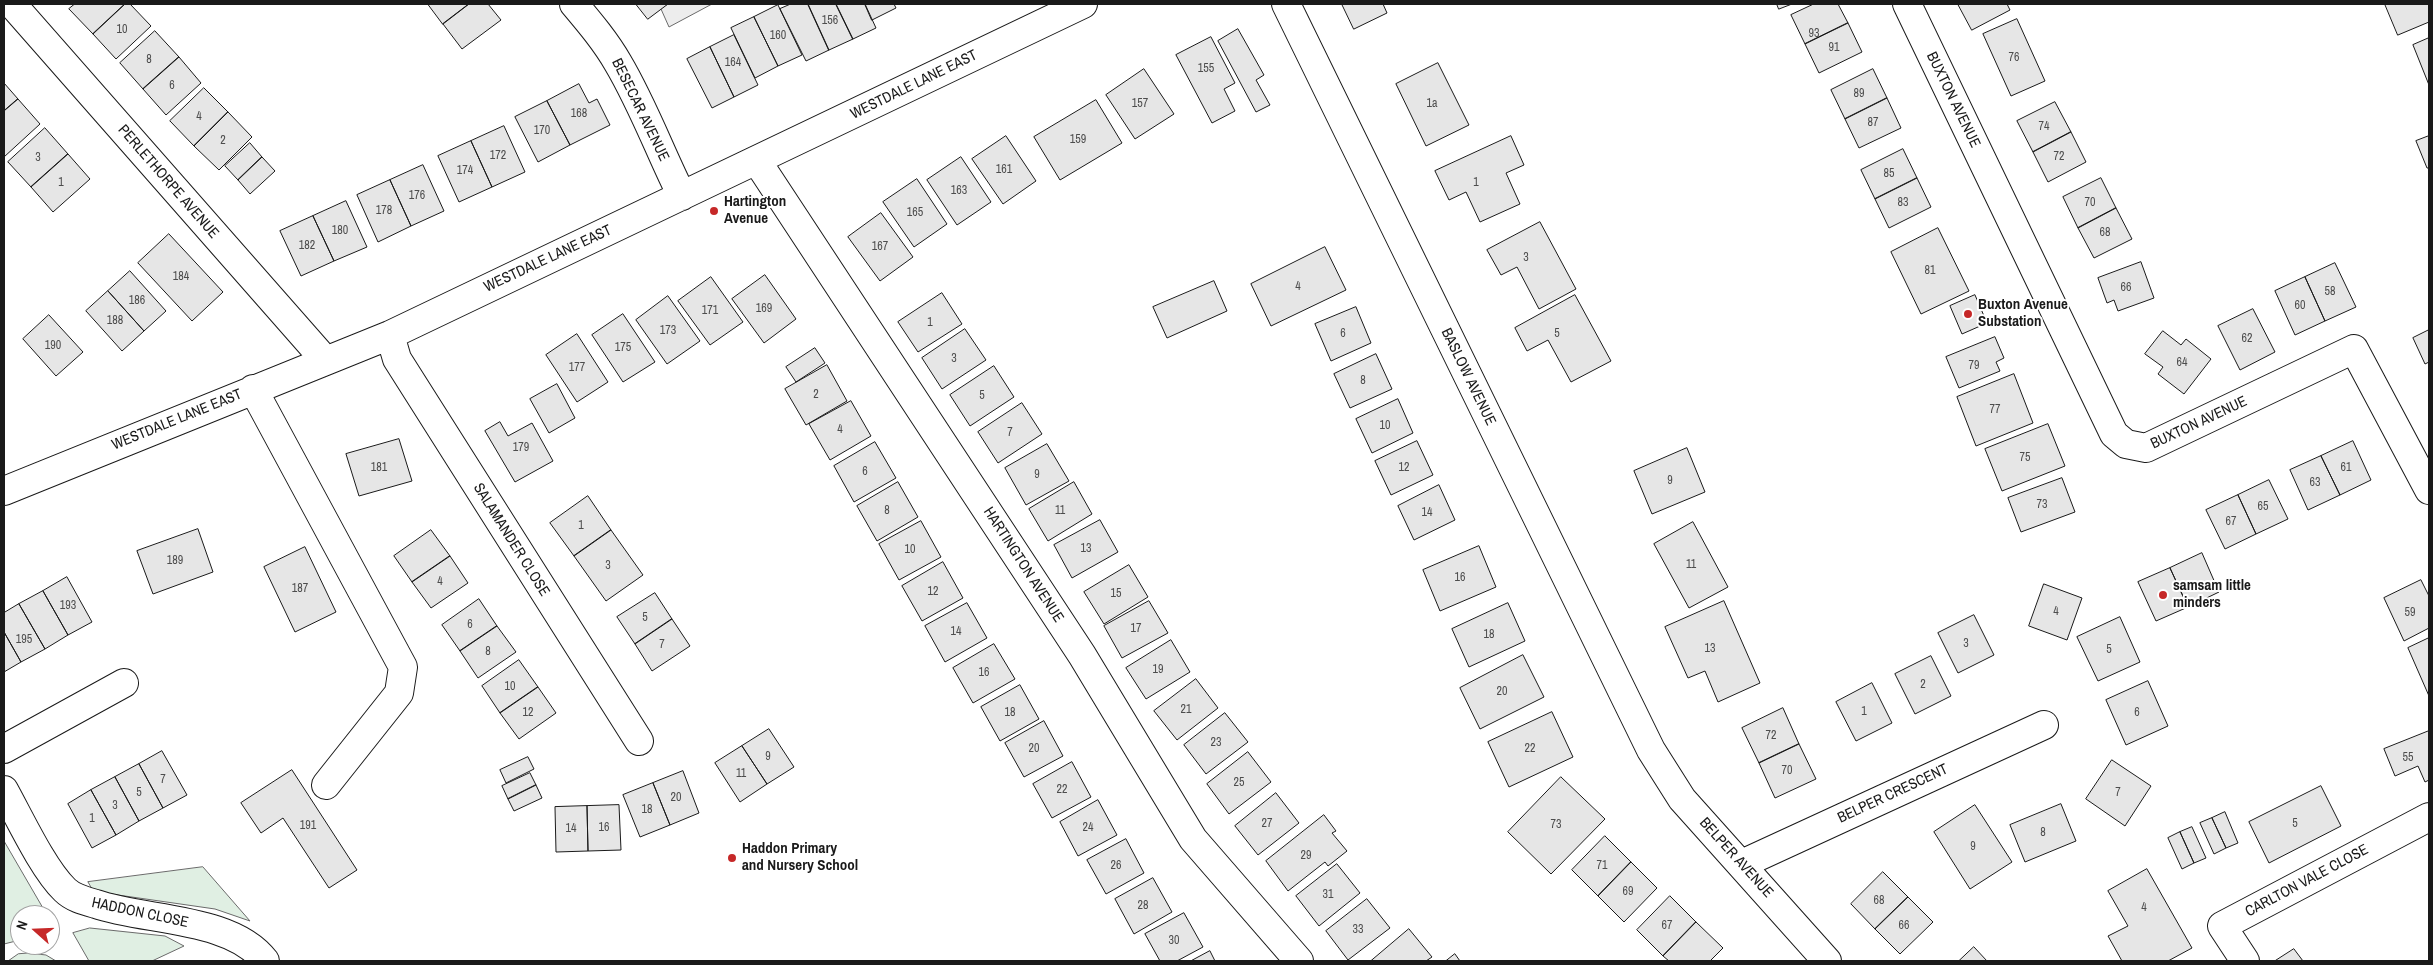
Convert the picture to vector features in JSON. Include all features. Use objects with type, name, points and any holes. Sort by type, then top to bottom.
[{"type":"street","name":"PERLETHORPE AVENUE","points":[[12,4],[325,360]]},
{"type":"street","name":"BESECAR AVENUE","points":[[574,4],[604,41],[618,63],[639,103],[682,196]]},
{"type":"street","name":"BASLOW AVENUE","points":[[1286,4],[1650,750]]},
{"type":"street","name":"BUXTON AVENUE","points":[[1907,4],[2114,434],[2126,444],[2146,448],[2354,349],[2429,490]]},
{"type":"street","name":"WESTDALE LANE EAST","points":[[4,491],[390,335],[757,161],[1072,6]]},
{"type":"street","name":"HARTINGTON AVENUE","points":[[757,161],[1082,656],[1193,840],[1299,961]]},
{"type":"street","name":"SALAMANDER CLOSE","points":[[390,335],[397,359],[640,741]]},
{"type":"street","points":[[253,389],[403,667],[398,693],[326,785]]},
{"type":"street","points":[[4,749],[124,683]]},
{"type":"street","name":"BELPER CRESCENT","points":[[1742,864],[2044,725]]},
{"type":"street","name":"BELPER AVENUE","points":[[1650,750],[1682,799],[1742,864],[1826,961]]},
{"type":"street","name":"HADDON CLOSE","points":[[5,796],[50,871],[65,891],[76,898],[113,910],[183,921],[239,938],[265,961]]},
{"type":"street","name":"CARLTON VALE CLOSE","points":[[2245,961],[2222,926],[2429,816]]},
{"type":"green space","points":[[4,841],[41,905],[10,905],[10,942],[4,944]]},
{"type":"green space","points":[[203,867],[250,921],[215,909],[104,893],[92,889],[88,882]]},
{"type":"green space","points":[[90,928],[165,936],[184,946],[152,961],[89,961],[73,933]]},
{"type":"green space","points":[[17,955],[46,955],[56,961],[8,961]]},
{"type":"shaded area","points":[[668,4],[712,4],[669,27],[661,9]]},
{"type":"building","points":[[75,4],[125,4],[93,34],[69,9]]},
{"type":"building","points":[[125,4],[130,4],[151,26],[116,59],[93,34]]},
{"type":"building","points":[[428,4],[469,4],[443,24]]},
{"type":"building","points":[[469,4],[488,4],[501,20],[462,49],[443,24]]},
{"type":"building","points":[[636,4],[668,4],[648,19]]},
{"type":"building","points":[[791,4],[808,4],[829,50],[806,61],[780,9]]},
{"type":"building","points":[[808,4],[836,4],[853,39],[829,50]]},
{"type":"building","points":[[836,4],[865,4],[876,28],[853,39]]},
{"type":"building","points":[[865,4],[894,4],[896,8],[872,20]]},
{"type":"building","points":[[1342,4],[1383,4],[1387,13],[1354,29]]},
{"type":"building","points":[[1777,4],[1792,4],[1779,9]]},
{"type":"building","points":[[1814,4],[1838,4],[1848,23],[1805,44],[1791,15]]},
{"type":"building","points":[[1958,4],[2007,4],[2010,10],[1972,30]]},
{"type":"building","points":[[2385,4],[2429,4],[2429,22],[2398,35]]},
{"type":"building","points":[[778,5],[802,55],[778,66],[754,17]]},
{"type":"building","points":[[754,17],[778,66],[755,78],[731,28]]},
{"type":"building","points":[[2017,19],[2045,81],[2011,96],[1983,34]]},
{"type":"building","points":[[1848,23],[1862,52],[1819,73],[1805,44]]},
{"type":"building","points":[[1238,29],[1264,75],[1256,80],[1270,105],[1256,112],[1218,41]]},
{"type":"building","points":[[155,31],[179,57],[143,89],[120,63]]},
{"type":"building","points":[[734,35],[758,85],[734,97],[710,47]]},
{"type":"building","points":[[1211,37],[1235,83],[1224,89],[1235,111],[1212,123],[1176,55]]},
{"type":"building","points":[[2429,38],[2429,85],[2413,45]]},
{"type":"building","points":[[710,47],[734,97],[712,108],[687,59]]},
{"type":"building","points":[[179,57],[201,83],[166,115],[143,89]]},
{"type":"building","points":[[1438,63],[1469,125],[1426,146],[1396,84]]},
{"type":"building","points":[[1144,69],[1174,114],[1135,139],[1106,95]]},
{"type":"building","points":[[1873,69],[1887,98],[1845,119],[1831,90]]},
{"type":"building","points":[[4,83],[18,99],[4,111]]},
{"type":"building","points":[[579,84],[589,103],[597,99],[610,125],[570,145],[547,101]]},
{"type":"building","points":[[204,88],[228,112],[194,146],[170,121]]},
{"type":"building","points":[[1887,98],[1901,128],[1859,148],[1845,119]]},
{"type":"building","points":[[18,99],[40,124],[4,157],[4,111]]},
{"type":"building","points":[[1096,100],[1122,143],[1060,180],[1034,137]]},
{"type":"building","points":[[547,101],[570,145],[538,162],[515,117]]},
{"type":"building","points":[[2055,102],[2071,132],[2033,152],[2017,121]]},
{"type":"building","points":[[228,112],[252,137],[219,170],[194,146]]},
{"type":"building","points":[[504,126],[525,172],[492,187],[471,141]]},
{"type":"building","points":[[45,128],[68,154],[31,187],[8,162]]},
{"type":"building","points":[[2071,132],[2086,162],[2048,182],[2033,152]]},
{"type":"building","points":[[1006,136],[1036,181],[1003,204],[972,159]]},
{"type":"building","points":[[1511,136],[1524,165],[1506,173],[1520,204],[1480,222],[1466,192],[1449,200],[1435,171]]},
{"type":"building","points":[[2429,136],[2429,168],[2427,168],[2416,141]]},
{"type":"building","points":[[471,141],[492,187],[459,202],[438,156]]},
{"type":"building","points":[[250,143],[262,157],[238,180],[225,166]]},
{"type":"building","points":[[1903,149],[1917,178],[1875,199],[1861,170]]},
{"type":"building","points":[[68,154],[90,179],[53,212],[31,187]]},
{"type":"building","points":[[262,157],[275,171],[250,194],[238,180]]},
{"type":"building","points":[[961,157],[991,202],[957,225],[927,180]]},
{"type":"building","points":[[423,165],[444,211],[411,226],[390,180]]},
{"type":"building","points":[[1917,178],[1931,207],[1889,228],[1875,199]]},
{"type":"building","points":[[2101,178],[2116,208],[2078,228],[2063,197]]},
{"type":"building","points":[[917,179],[947,224],[914,247],[883,202]]},
{"type":"building","points":[[390,180],[411,226],[378,242],[357,195]]},
{"type":"building","points":[[346,201],[367,247],[334,261],[313,216]]},
{"type":"building","points":[[2116,208],[2132,239],[2094,258],[2078,228]]},
{"type":"building","points":[[881,213],[913,257],[880,281],[848,237]]},
{"type":"building","points":[[313,216],[334,261],[301,276],[280,231]]},
{"type":"building","points":[[1540,222],[1576,289],[1539,309],[1517,267],[1501,275],[1487,250]]},
{"type":"building","points":[[1938,228],[1969,291],[1921,314],[1891,252]]},
{"type":"building","points":[[169,234],[223,292],[192,321],[138,263]]},
{"type":"building","points":[[1325,247],[1346,290],[1271,326],[1251,284]]},
{"type":"building","points":[[2141,262],[2154,298],[2118,311],[2114,300],[2107,303],[2098,278]]},
{"type":"building","points":[[2335,263],[2356,307],[2325,321],[2305,277]]},
{"type":"building","points":[[130,271],[166,311],[144,331],[108,291]]},
{"type":"building","points":[[765,275],[796,319],[764,343],[732,299]]},
{"type":"building","points":[[711,277],[743,322],[710,345],[678,301]]},
{"type":"building","points":[[2305,277],[2325,321],[2295,335],[2275,291]]},
{"type":"building","points":[[1214,281],[1227,311],[1167,338],[1153,307]]},
{"type":"building","points":[[108,291],[144,331],[122,351],[86,311]]},
{"type":"building","points":[[942,293],[962,324],[918,352],[898,322]]},
{"type":"building","points":[[1575,295],[1611,361],[1571,382],[1548,340],[1527,351],[1515,328]]},
{"type":"building","name":"Buxton Avenue Substation","points":[[1975,295],[1987,323],[1962,334],[1950,306]]},
{"type":"building","points":[[668,296],[700,341],[667,364],[636,320]]},
{"type":"building","points":[[1356,307],[1371,343],[1331,361],[1315,324]]},
{"type":"building","points":[[2253,309],[2275,352],[2240,370],[2218,326]]},
{"type":"building","points":[[623,314],[655,362],[623,382],[592,335]]},
{"type":"building","points":[[49,315],[83,352],[56,376],[23,339]]},
{"type":"building","points":[[965,329],[986,360],[942,389],[922,358]]},
{"type":"building","points":[[2429,330],[2429,362],[2425,364],[2413,338]]},
{"type":"building","points":[[2163,331],[2181,345],[2186,339],[2211,359],[2184,394],[2158,374],[2163,367],[2145,354]]},
{"type":"building","points":[[577,334],[608,382],[577,402],[546,355]]},
{"type":"building","points":[[1995,337],[2004,358],[1996,362],[2000,371],[1959,388],[1946,357]]},
{"type":"building","points":[[815,348],[825,363],[796,382],[786,367]]},
{"type":"building","points":[[1376,354],[1392,389],[1350,408],[1334,374]]},
{"type":"building","points":[[827,365],[847,401],[806,425],[785,389]]},
{"type":"building","points":[[994,366],[1014,397],[970,426],[950,395]]},
{"type":"building","points":[[2014,374],[2033,423],[1976,446],[1957,397]]},
{"type":"building","points":[[557,384],[575,418],[549,433],[530,399]]},
{"type":"building","points":[[1398,399],[1413,433],[1372,453],[1356,419]]},
{"type":"building","points":[[851,401],[871,436],[830,460],[809,424]]},
{"type":"building","points":[[1022,403],[1042,434],[998,463],[978,432]]},
{"type":"building","points":[[500,422],[508,436],[532,423],[553,461],[515,482],[485,431]]},
{"type":"building","points":[[2048,424],[2065,466],[2002,491],[1985,449]]},
{"type":"building","points":[[399,439],[412,481],[359,496],[346,454]]},
{"type":"building","points":[[1417,441],[1433,475],[1391,495],[1375,461]]},
{"type":"building","points":[[2353,441],[2371,480],[2340,495],[2321,456]]},
{"type":"building","points":[[875,442],[896,478],[854,502],[834,466]]},
{"type":"building","points":[[1047,444],[1069,481],[1026,505],[1005,468]]},
{"type":"building","points":[[1687,448],[1705,492],[1652,514],[1634,471]]},
{"type":"building","points":[[2321,456],[2340,495],[2308,510],[2290,470]]},
{"type":"building","points":[[2062,478],[2075,512],[2021,532],[2008,498]]},
{"type":"building","points":[[2269,480],[2288,519],[2256,534],[2238,495]]},
{"type":"building","points":[[898,482],[918,517],[877,541],[857,506]]},
{"type":"building","points":[[1074,482],[1092,514],[1048,541],[1029,509]]},
{"type":"building","points":[[1439,485],[1455,520],[1414,540],[1398,506]]},
{"type":"building","points":[[2238,495],[2256,534],[2225,549],[2206,510]]},
{"type":"building","points":[[588,496],[611,530],[574,556],[550,523]]},
{"type":"building","points":[[1100,520],[1118,552],[1072,578],[1054,545]]},
{"type":"building","points":[[921,521],[941,557],[899,580],[879,544]]},
{"type":"building","points":[[1693,522],[1728,587],[1689,608],[1654,544]]},
{"type":"building","points":[[198,529],[213,572],[153,594],[137,551]]},
{"type":"building","points":[[431,530],[450,556],[412,582],[394,556]]},
{"type":"building","points":[[611,530],[643,575],[606,601],[574,556]]},
{"type":"building","points":[[1479,546],[1496,587],[1440,611],[1423,570]]},
{"type":"building","points":[[305,547],[336,612],[295,632],[264,567]]},
{"type":"building","points":[[2202,553],[2219,592],[2188,607],[2170,568]]},
{"type":"building","points":[[450,556],[468,583],[431,608],[412,582]]},
{"type":"building","points":[[943,562],[963,598],[922,621],[902,586]]},
{"type":"building","points":[[1129,565],[1148,597],[1104,624],[1084,592]]},
{"type":"building","name":"samsam little minders","points":[[2170,568],[2188,607],[2156,621],[2138,582]]},
{"type":"building","points":[[67,577],[92,622],[68,635],[43,591]]},
{"type":"building","points":[[2421,580],[2429,596],[2429,628],[2404,641],[2384,598]]},
{"type":"building","points":[[2044,584],[2082,598],[2067,640],[2029,626]]},
{"type":"building","points":[[43,591],[68,635],[45,649],[19,604]]},
{"type":"building","points":[[655,593],[672,619],[635,644],[617,617]]},
{"type":"building","points":[[479,599],[497,626],[460,651],[442,625]]},
{"type":"building","points":[[1149,601],[1168,633],[1122,658],[1104,626]]},
{"type":"building","points":[[1724,601],[1760,683],[1718,702],[1705,671],[1688,678],[1665,627]]},
{"type":"building","points":[[967,603],[987,638],[945,662],[925,626]]},
{"type":"building","points":[[1508,603],[1525,641],[1469,667],[1452,629]]},
{"type":"building","points":[[19,604],[45,649],[21,662],[4,632],[4,613]]},
{"type":"building","points":[[1974,615],[1994,655],[1958,673],[1938,633]]},
{"type":"building","points":[[2120,617],[2140,662],[2098,681],[2077,637]]},
{"type":"building","points":[[672,619],[690,646],[652,671],[635,644]]},
{"type":"building","points":[[497,626],[516,652],[478,678],[460,651]]},
{"type":"building","points":[[4,632],[21,662],[4,672]]},
{"type":"building","points":[[2429,638],[2429,696],[2408,648]]},
{"type":"building","points":[[1171,640],[1190,672],[1146,699],[1126,668]]},
{"type":"building","points":[[994,644],[1015,679],[973,703],[953,668]]},
{"type":"building","points":[[1523,655],[1544,697],[1480,729],[1460,688]]},
{"type":"building","points":[[1931,656],[1951,696],[1915,714],[1895,674]]},
{"type":"building","points":[[519,660],[538,687],[500,713],[482,686]]},
{"type":"building","points":[[1196,679],[1218,708],[1177,740],[1154,711]]},
{"type":"building","points":[[2148,681],[2168,726],[2126,745],[2106,700]]},
{"type":"building","points":[[1872,683],[1892,723],[1856,741],[1836,702]]},
{"type":"building","points":[[1020,685],[1039,719],[1000,741],[981,707]]},
{"type":"building","points":[[538,687],[556,713],[519,739],[500,713]]},
{"type":"building","points":[[1783,708],[1799,744],[1759,763],[1742,728]]},
{"type":"building","points":[[1552,712],[1573,757],[1509,787],[1488,742]]},
{"type":"building","points":[[1225,713],[1248,742],[1206,774],[1184,745]]},
{"type":"building","points":[[1044,721],[1063,756],[1024,777],[1005,743]]},
{"type":"building","points":[[769,729],[794,767],[767,784],[742,746]]},
{"type":"building","points":[[2429,731],[2429,780],[2425,782],[2418,766],[2395,776],[2384,749]]},
{"type":"building","points":[[1799,744],[1816,779],[1775,798],[1759,763]]},
{"type":"building","points":[[742,746],[767,784],[740,802],[715,763]]},
{"type":"building","points":[[162,751],[187,795],[163,808],[139,764]]},
{"type":"building","points":[[1248,752],[1271,782],[1229,814],[1207,784]]},
{"type":"building","points":[[528,757],[534,769],[506,783],[500,770]]},
{"type":"building","points":[[2112,760],[2151,786],[2125,826],[2086,799]]},
{"type":"building","points":[[1072,762],[1091,797],[1052,818],[1033,784]]},
{"type":"building","points":[[139,764],[163,808],[139,821],[115,777]]},
{"type":"building","points":[[292,770],[357,870],[329,888],[283,818],[261,833],[241,803]]},
{"type":"building","points":[[683,771],[699,813],[670,825],[653,783]]},
{"type":"building","points":[[530,773],[536,785],[508,799],[502,786]]},
{"type":"building","points":[[115,777],[139,821],[116,835],[91,790]]},
{"type":"building","points":[[1561,777],[1605,819],[1551,874],[1508,832]]},
{"type":"building","points":[[653,783],[670,825],[640,837],[623,795]]},
{"type":"building","points":[[536,785],[542,798],[514,811],[508,799]]},
{"type":"building","points":[[2321,786],[2341,826],[2269,863],[2249,822]]},
{"type":"building","points":[[91,790],[116,835],[92,848],[68,804]]},
{"type":"building","points":[[1276,793],[1299,823],[1258,855],[1235,826]]},
{"type":"building","points":[[1098,800],[1117,835],[1078,856],[1060,822]]},
{"type":"building","points":[[2061,804],[2076,841],[2025,862],[2010,825]]},
{"type":"building","points":[[619,805],[621,850],[588,851],[587,806]]},
{"type":"building","points":[[1975,805],[2012,862],[1970,889],[1934,832]]},
{"type":"building","points":[[587,806],[588,851],[556,852],[555,807]]},
{"type":"building","points":[[2225,812],[2238,843],[2226,848],[2212,818]]},
{"type":"building","points":[[1324,815],[1336,831],[1332,833],[1347,851],[1328,866],[1325,862],[1288,891],[1266,861]]},
{"type":"building","points":[[2212,818],[2226,848],[2214,854],[2200,823]]},
{"type":"building","points":[[2192,827],[2206,858],[2194,863],[2180,832]]},
{"type":"building","points":[[2180,832],[2194,863],[2182,869],[2168,838]]},
{"type":"building","points":[[1605,836],[1631,862],[1598,896],[1572,870]]},
{"type":"building","points":[[1126,839],[1144,873],[1106,894],[1087,860]]},
{"type":"building","points":[[1631,862],[1657,888],[1624,922],[1598,896]]},
{"type":"building","points":[[1337,864],[1360,893],[1319,926],[1296,896]]},
{"type":"building","points":[[2147,869],[2192,948],[2168,961],[2122,961],[2108,936],[2128,926],[2108,891]]},
{"type":"building","points":[[1883,872],[1908,897],[1875,929],[1851,904]]},
{"type":"building","points":[[1153,878],[1172,912],[1134,934],[1115,899]]},
{"type":"building","points":[[1670,896],[1696,922],[1663,956],[1637,930]]},
{"type":"building","points":[[1908,897],[1933,922],[1900,954],[1875,929]]},
{"type":"building","points":[[1367,899],[1390,928],[1348,960],[1326,931]]},
{"type":"building","points":[[1184,913],[1203,947],[1177,961],[1160,961],[1145,934]]},
{"type":"building","points":[[1696,922],[1723,948],[1710,961],[1669,961],[1663,956]]},
{"type":"building","points":[[1409,929],[1432,957],[1426,961],[1371,961]]},
{"type":"building","points":[[1974,947],[1987,961],[1959,961]]},
{"type":"building","points":[[2294,949],[2303,961],[2275,961]]},
{"type":"building","points":[[1210,951],[1215,961],[1191,961]]},
{"type":"building","points":[[1455,954],[1460,961],[1446,961]]},
{"type":"place","name":"Hartington Avenue","points":[[714,211]]},
{"type":"place","name":"Buxton Avenue Substation","points":[[1968,314]]},
{"type":"place","name":"samsam little minders","points":[[2163,595]]},
{"type":"place","name":"Haddon Primary and Nursery School","points":[[732,858]]}]
